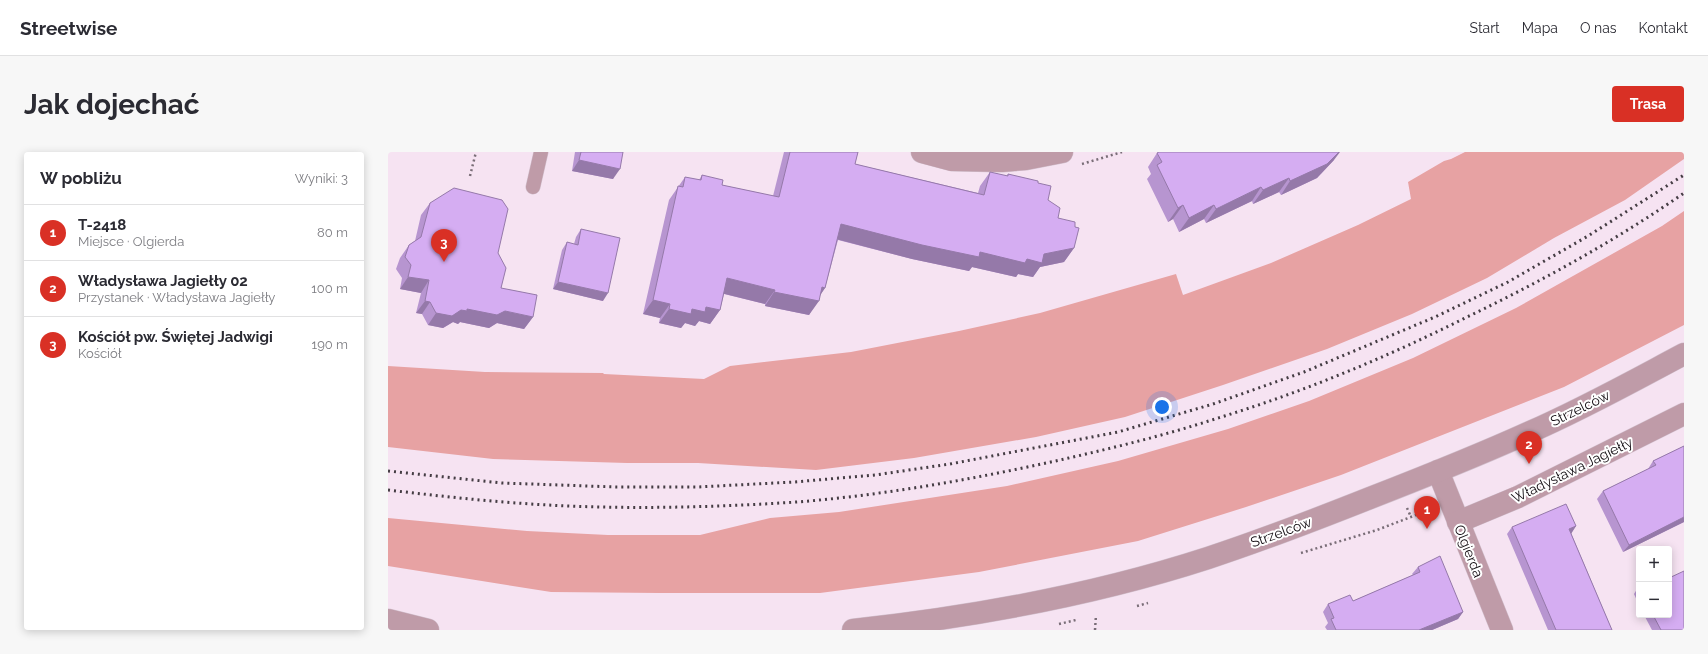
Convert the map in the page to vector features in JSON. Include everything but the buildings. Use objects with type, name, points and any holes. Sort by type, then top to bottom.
[{"type":"street","points":[[922,152],[952,160],[1002,161],[1026,159],[1062,152]]},
{"type":"street","name":"Strzelców","points":[[853,630],[891,628],[1030,603],[1113,584],[1208,558],[1312,521],[1438,472],[1531,432],[1600,399],[1684,354]]},
{"type":"street","name":"Władysława Jagiełły","points":[[1458,522],[1518,497],[1684,414]]},
{"type":"street","name":"Olgierda","points":[[1438,472],[1502,630]]},
{"type":"street","points":[[388,620],[428,630]]},
{"type":"lane","points":[[534,188],[541,152]]},
{"type":"path","points":[[470,176],[476,152]]},
{"type":"path","points":[[1080,164],[1122,152]]},
{"type":"path","points":[[1095,630],[1096,615]]},
{"type":"shaded area","points":[[1465,152],[1684,152],[1684,159],[1625,200],[1554,238],[1487,278],[1412,314],[1327,349],[1223,385],[1125,417],[1036,437],[914,458],[816,470],[698,463],[627,463],[493,459],[388,447],[388,366],[485,372],[603,373],[704,379],[730,366],[851,352],[959,331],[1040,313],[1176,274],[1183,295],[1271,263],[1358,225],[1411,199],[1408,182],[1444,161]]},
{"type":"shaded area","points":[[1684,211],[1684,325],[1564,387],[1341,475],[1138,541],[979,572],[820,593],[551,592],[388,566],[388,518],[527,531],[608,535],[700,535],[770,518],[839,512],[1007,486],[1118,461],[1228,429],[1309,401],[1413,358],[1516,308],[1662,226]]},
{"type":"railway","points":[[388,471],[502,483],[616,487],[698,487],[794,482],[875,475],[950,464],[1118,432],[1213,404],[1304,372],[1435,317],[1508,282],[1588,236],[1684,175]]},
{"type":"railway","points":[[388,490],[501,502],[587,507],[692,507],[797,502],[929,486],[995,474],[1120,446],[1159,436],[1250,408],[1343,373],[1405,347],[1493,304],[1577,260],[1631,228],[1684,193]]},
{"type":"place","name":"Kościół pw. Świętej Jadwigi","points":[[444,262]]},
{"type":"place","name":"Władysława Jagiełły 02","points":[[1529,464]]},
{"type":"place","name":"T-2418","points":[[1427,529]]}]
